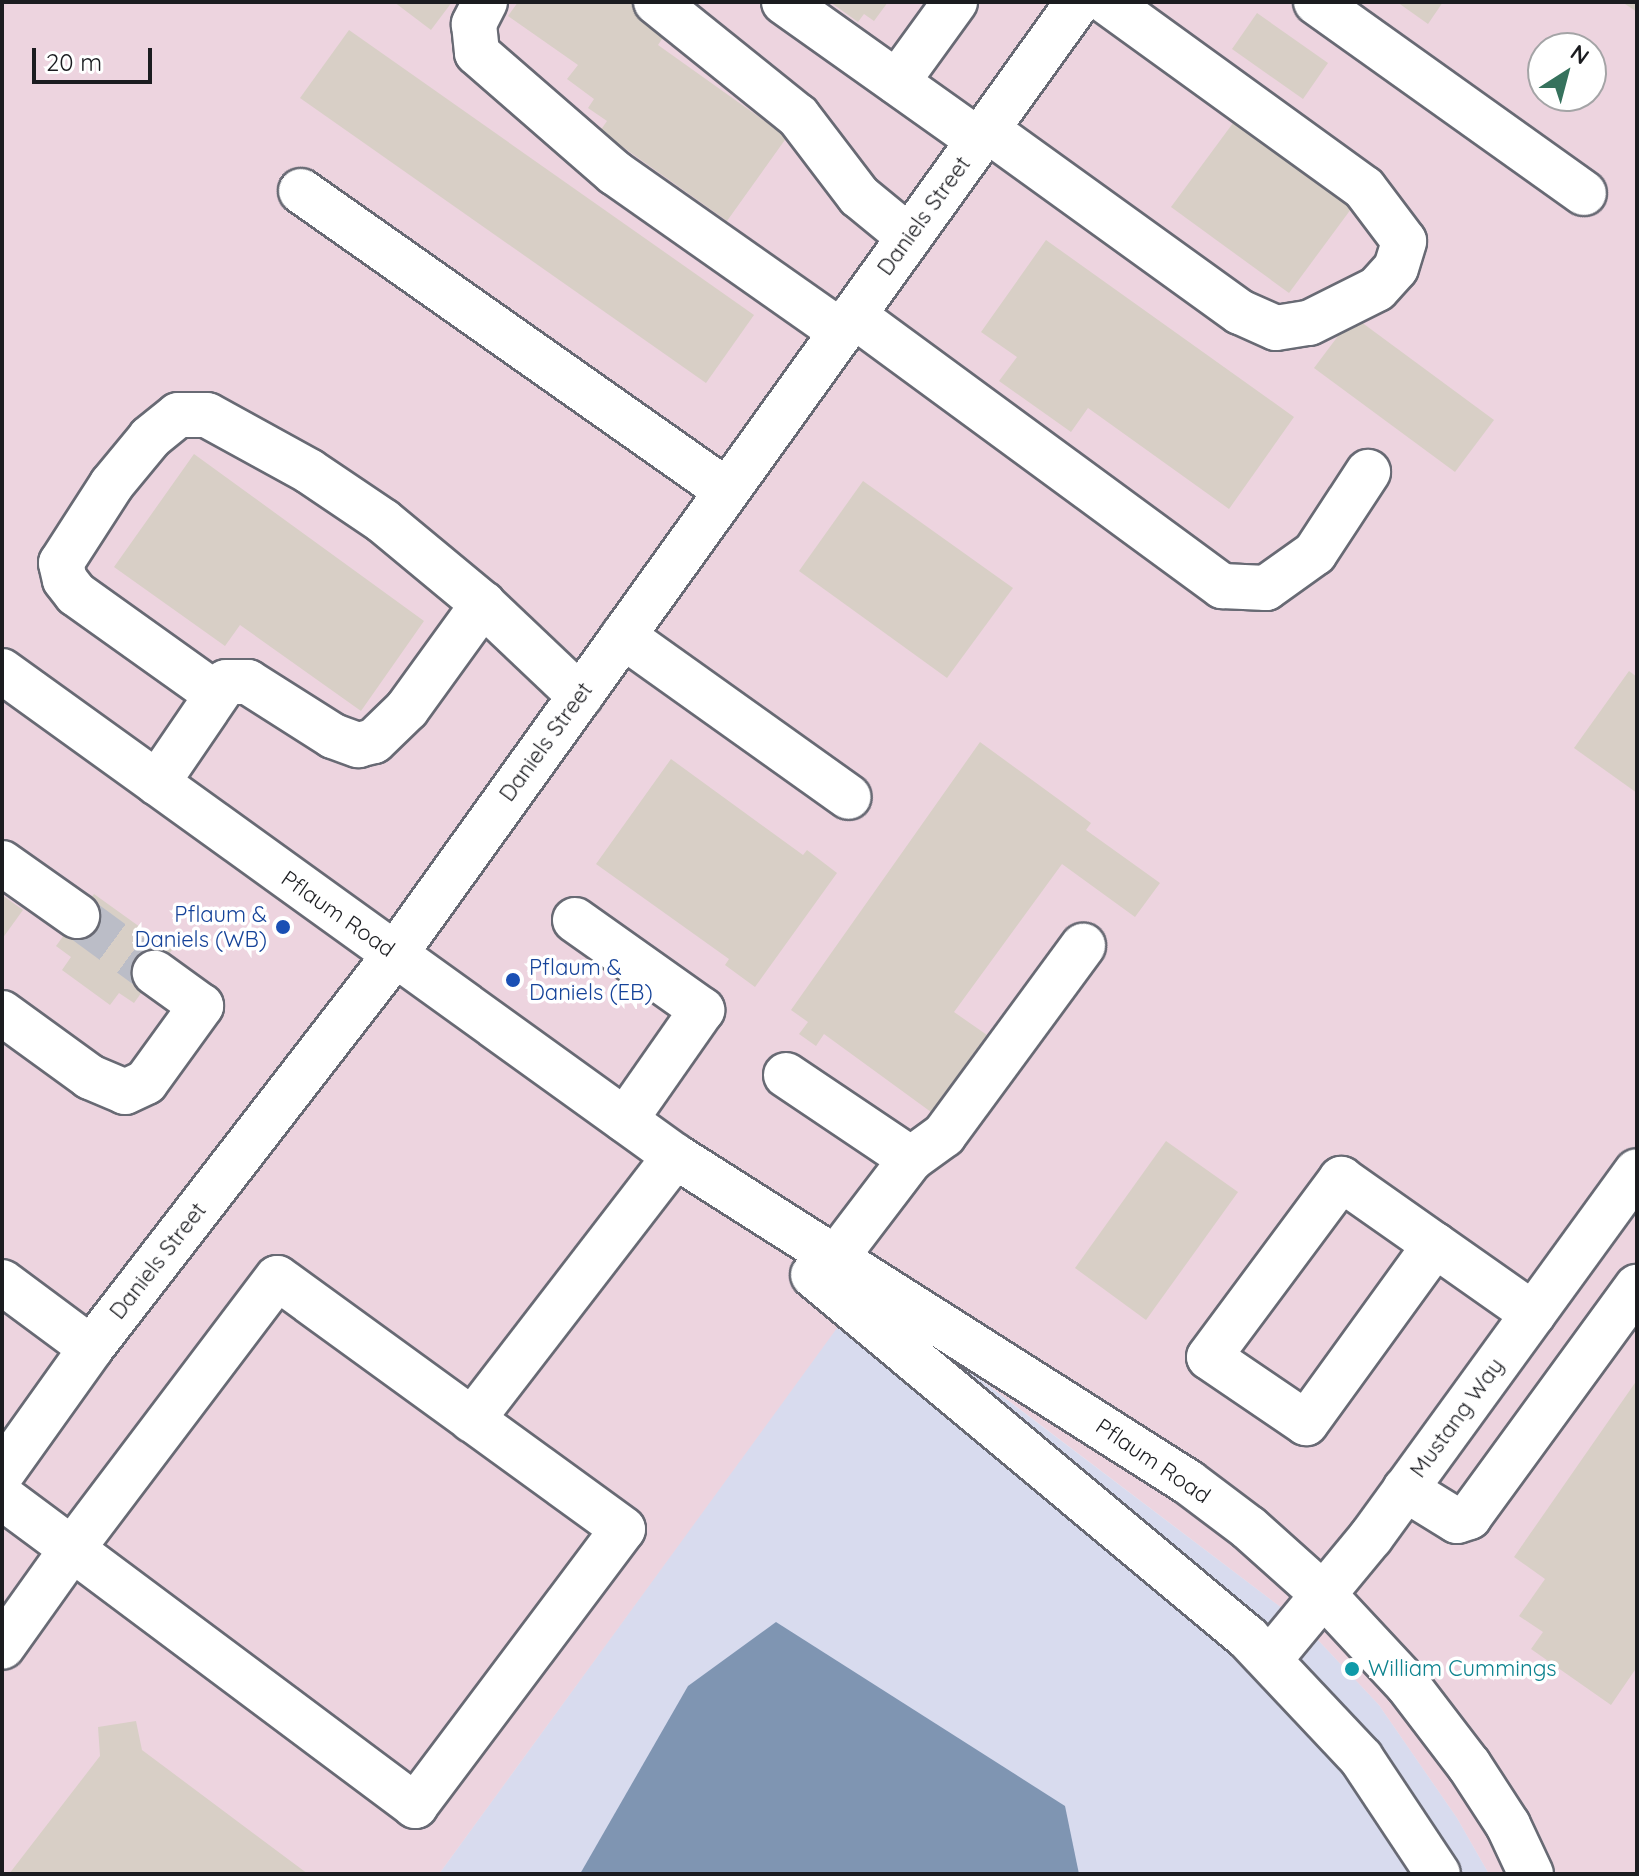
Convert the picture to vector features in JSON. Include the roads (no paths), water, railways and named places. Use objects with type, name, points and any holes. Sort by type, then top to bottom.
[{"type":"street","points":[[485,2],[474,24],[477,53],[615,173],[847,323],[1222,586],[1266,588],[1315,553],[1368,472]]},
{"type":"street","points":[[656,2],[798,116],[859,196],[909,237]]},
{"type":"street","points":[[784,2],[897,82],[982,135],[1229,305],[1276,328],[1309,323],[1377,289],[1396,268],[1404,241],[1364,188],[1107,2]]},
{"type":"street","points":[[897,82],[955,2]]},
{"type":"street","name":"Daniels Street","points":[[2,1473],[91,1348],[395,954],[1078,2]]},
{"type":"street","points":[[1316,2],[1584,193]]},
{"type":"street","points":[[301,191],[727,491]]},
{"type":"street","points":[[215,693],[76,594],[65,580],[61,563],[112,484],[150,438],[178,415],[207,415],[309,471],[407,540],[483,604],[580,696]]},
{"type":"street","points":[[157,783],[215,693],[226,682],[248,682],[333,736],[358,745],[374,741],[407,709],[483,604]]},
{"type":"street","points":[[623,636],[849,797]]},
{"type":"street","name":"Pflaum Road","points":[[2,671],[675,1156],[834,1260],[1188,1482],[1324,1595],[1407,1684],[1469,1765],[1508,1825],[1531,1874]]},
{"type":"street","points":[[6,875],[77,916]]},
{"type":"street","points":[[575,920],[702,1010],[625,1120]]},
{"type":"street","points":[[834,1260],[911,1159],[944,1135],[1083,946]]},
{"type":"street","points":[[2,1013],[90,1077],[125,1092],[146,1082],[201,1006],[155,973]]},
{"type":"street","points":[[786,1075],[911,1159]]},
{"type":"street","points":[[472,1420],[675,1156]]},
{"type":"street","name":"Pflaum Road","points":[[675,1156],[1270,1659],[1361,1758],[1438,1874]]},
{"type":"street","name":"Mustang Way","points":[[1270,1659],[1324,1595],[1405,1489],[1637,1171]]},
{"type":"street","points":[[1435,1245],[1306,1423],[1209,1357],[1341,1179],[1435,1245],[1533,1314]]},
{"type":"street","points":[[2,1497],[72,1549],[415,1806],[623,1529],[277,1278],[72,1549],[2,1647]]},
{"type":"street","points":[[2,1282],[91,1348]]},
{"type":"street","points":[[1405,1489],[1457,1521],[1469,1517],[1637,1287]]},
{"type":"water","points":[[776,1622],[1065,1806],[1079,1874],[580,1874],[688,1686]]},
{"type":"tunnel","points":[[77,916],[155,973]]},
{"type":"place","name":"Pflaum & Daniels (WB)","points":[[283,927]]},
{"type":"place","name":"Pflaum & Daniels (EB)","points":[[513,980]]},
{"type":"place","name":"William Cummings","points":[[1352,1669]]}]
